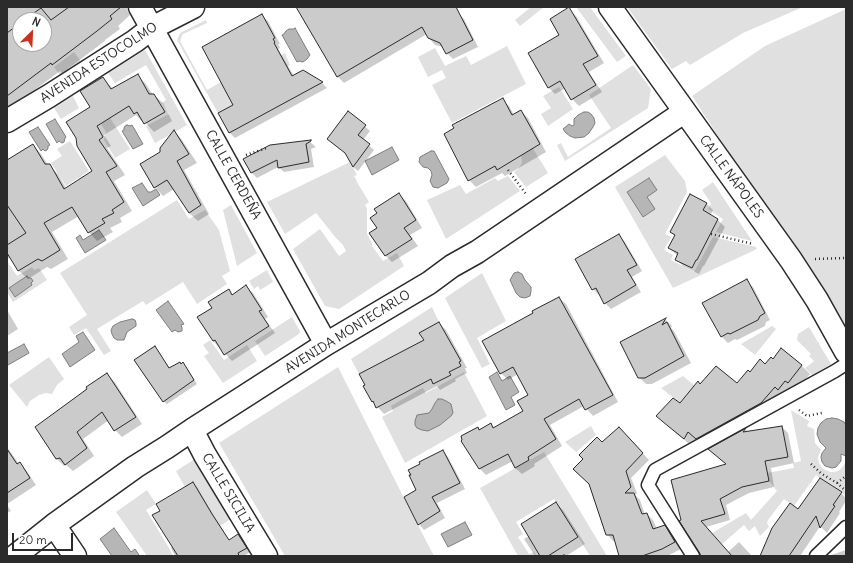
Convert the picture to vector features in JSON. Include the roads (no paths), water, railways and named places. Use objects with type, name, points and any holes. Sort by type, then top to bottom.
[{"type":"street","name":"CALLE CERDEÑA","points":[[140,7],[326,344]]},
{"type":"street","name":"AVENIDA ESTOCOLMO","points":[[7,121],[135,41],[152,28],[193,7]]},
{"type":"street","name":"CALLE NÁPOLES","points":[[610,7],[791,260],[817,300],[846,352]]},
{"type":"street","name":"AVENIDA MONTECARLO","points":[[15,556],[54,524],[134,467],[326,344],[477,252],[684,112]]},
{"type":"street","name":"CALLE SICILIA","points":[[192,430],[205,455],[266,556]]},
{"type":"street","points":[[54,524],[75,556]]},
{"type":"lane","points":[[692,556],[648,485],[654,470],[846,364]]},
{"type":"lane","points":[[816,556],[846,528]]}]
